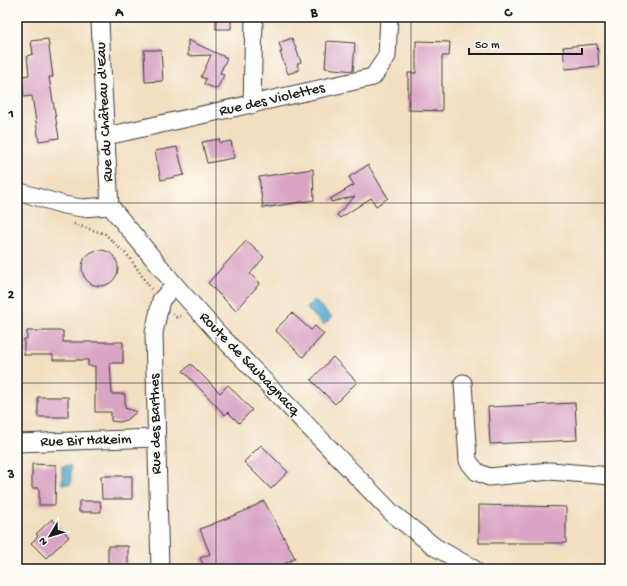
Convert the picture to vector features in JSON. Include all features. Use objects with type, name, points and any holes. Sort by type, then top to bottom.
[{"type":"street","name":"Rue du Château d'Eau","points":[[100,17],[102,94],[107,136],[110,206]]},
{"type":"street","points":[[252,105],[254,17]]},
{"type":"street","name":"Rue des Violettes","points":[[107,136],[373,77],[388,56],[389,17]]},
{"type":"street","points":[[17,191],[64,205],[82,208],[110,206]]},
{"type":"street","name":"Route de Saubagnacq","points":[[110,206],[175,285],[392,513],[435,547],[474,569]]},
{"type":"street","name":"Rue des Barthes","points":[[160,569],[154,333],[161,300],[175,285]]},
{"type":"street","points":[[463,382],[468,461],[477,472],[489,477],[550,471],[610,476]]},
{"type":"street","name":"Rue Bir Hakeim","points":[[17,443],[156,438]]},
{"type":"water","points":[[314,300],[332,317],[324,325],[306,308]]},
{"type":"water","points":[[62,466],[71,466],[71,484],[62,484]]},
{"type":"building","points":[[216,17],[231,17],[231,29],[216,29]]},
{"type":"building","points":[[292,38],[301,62],[297,64],[299,70],[288,74],[280,52],[282,52],[279,43]]},
{"type":"building","points":[[48,39],[53,77],[49,77],[59,138],[39,141],[32,96],[24,97],[22,76],[29,75],[27,56],[33,54],[31,41]]},
{"type":"building","points":[[188,40],[227,58],[220,73],[224,75],[217,89],[204,84],[206,79],[201,77],[211,55],[188,56]]},
{"type":"building","points":[[327,41],[355,43],[353,71],[325,68]]},
{"type":"building","points":[[416,41],[450,42],[449,56],[442,56],[442,111],[408,110],[408,73],[416,73]]},
{"type":"building","points":[[597,44],[599,66],[565,69],[563,47]]},
{"type":"building","points":[[144,50],[161,50],[163,81],[145,82]]},
{"type":"building","points":[[219,139],[220,143],[231,141],[234,158],[207,163],[202,142]]},
{"type":"building","points":[[177,147],[184,175],[161,180],[155,151]]},
{"type":"building","points":[[368,165],[388,198],[376,206],[371,198],[340,218],[337,215],[355,196],[331,202],[330,199],[354,185],[349,177]]},
{"type":"building","points":[[313,169],[314,200],[263,208],[259,177]]},
{"type":"building","points":[[246,241],[264,257],[250,274],[260,283],[236,311],[208,283]]},
{"type":"building","points":[[104,250],[113,255],[117,261],[117,275],[113,281],[104,286],[96,286],[87,281],[83,275],[82,264],[87,255],[93,251]]},
{"type":"building","points":[[292,313],[311,330],[315,326],[324,334],[303,357],[275,330]]},
{"type":"building","points":[[27,331],[63,331],[63,342],[123,342],[123,363],[110,363],[112,394],[125,394],[125,408],[137,412],[126,420],[120,422],[111,421],[111,412],[95,412],[95,366],[88,366],[88,360],[53,360],[53,355],[24,355],[24,339],[27,339]]},
{"type":"building","points":[[333,357],[357,382],[335,404],[311,380]]},
{"type":"building","points":[[191,364],[220,393],[228,385],[252,410],[239,423],[228,412],[225,415],[183,371]]},
{"type":"building","points":[[38,397],[68,397],[68,417],[38,417]]},
{"type":"building","points":[[575,403],[577,440],[490,444],[488,407]]},
{"type":"building","points":[[261,445],[288,472],[271,489],[244,462]]},
{"type":"building","points":[[32,464],[56,465],[55,505],[39,505],[39,488],[32,488]]},
{"type":"building","points":[[101,476],[132,476],[132,499],[102,499]]},
{"type":"building","points":[[79,501],[100,501],[101,512],[79,512]]},
{"type":"building","points":[[264,501],[295,558],[281,566],[283,569],[205,569],[200,558],[210,554],[200,529],[245,511]]},
{"type":"building","points":[[479,505],[566,507],[566,543],[479,543]]},
{"type":"building","points":[[52,519],[69,537],[46,558],[31,543],[38,536],[36,534]]},
{"type":"building","points":[[108,546],[128,546],[128,568],[108,569]]}]
